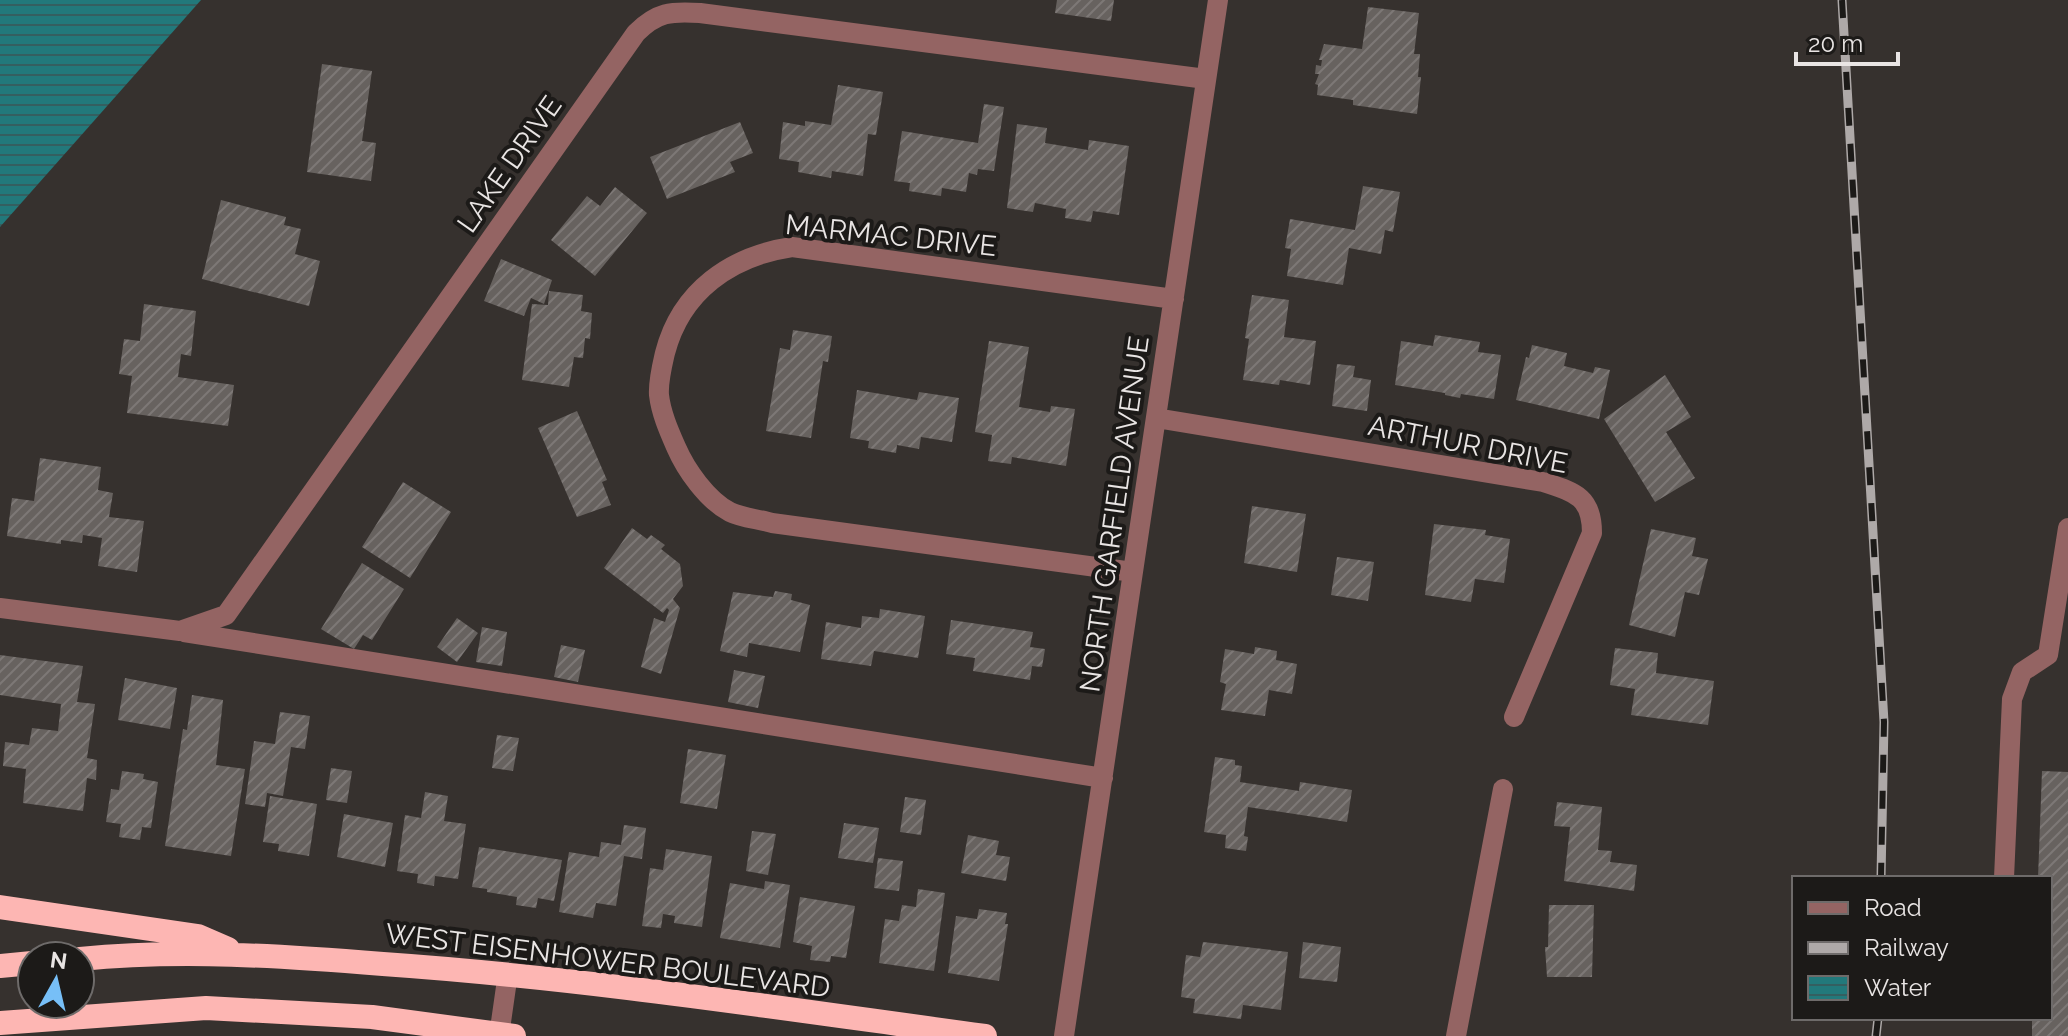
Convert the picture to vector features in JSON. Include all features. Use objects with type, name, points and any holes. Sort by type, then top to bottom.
[{"type":"highway","points":[[0,907],[198,936],[238,953]]},
{"type":"highway","name":"WEST EISENHOWER BOULEVARD","points":[[96,957],[137,953],[238,953],[508,973],[985,1036]]},
{"type":"highway","points":[[0,1023],[206,1008],[372,1017],[504,1035]]},
{"type":"street","name":"NORTH GARFIELD AVENUE","points":[[1064,1036],[1218,0]]},
{"type":"street","name":"LAKE DRIVE","points":[[0,608],[180,631],[226,615],[636,33],[649,20],[678,12],[700,13],[1206,79]]},
{"type":"street","name":"MARMAC DRIVE","points":[[1133,572],[772,523],[730,512],[703,489],[682,460],[667,427],[659,394],[663,364],[671,330],[685,306],[712,280],[741,260],[792,247],[1174,299]]},
{"type":"street","name":"ARTHUR DRIVE","points":[[1156,418],[1543,482],[1576,493],[1592,516],[1592,533],[1514,717]]},
{"type":"street","points":[[2004,876],[2012,699],[2022,672],[2058,656],[2068,528]]},
{"type":"street","points":[[180,631],[1103,778]]},
{"type":"street","points":[[1456,1036],[1503,789]]},
{"type":"street","points":[[504,1035],[508,973]]},
{"type":"water","points":[[0,0],[201,0],[0,227]]},
{"type":"building","points":[[1057,0],[1114,0],[1111,21],[1055,13]]},
{"type":"building","points":[[1368,7],[1419,13],[1414,54],[1420,54],[1417,114],[1353,105],[1353,100],[1317,95],[1318,85],[1315,84],[1319,74],[1315,74],[1316,65],[1321,66],[1322,60],[1319,60],[1324,44],[1362,49]]},
{"type":"building","points":[[322,64],[372,71],[362,141],[376,143],[371,181],[307,172]]},
{"type":"building","points":[[838,85],[883,92],[876,135],[868,134],[863,176],[832,171],[831,178],[798,172],[799,162],[779,159],[783,122],[805,126],[805,121],[831,125]]},
{"type":"building","points":[[984,104],[1004,107],[994,171],[978,169],[977,175],[969,173],[966,192],[942,188],[941,196],[909,191],[910,183],[894,181],[902,131],[978,143]]},
{"type":"building","points":[[740,122],[753,153],[730,162],[735,172],[667,199],[650,157]]},
{"type":"building","points":[[1017,124],[1047,128],[1045,143],[1088,150],[1089,140],[1129,146],[1119,215],[1093,211],[1091,222],[1065,218],[1066,209],[1035,203],[1033,212],[1007,208]]},
{"type":"building","points":[[1363,186],[1400,192],[1393,232],[1385,230],[1381,254],[1349,248],[1343,285],[1287,276],[1291,249],[1285,248],[1290,219],[1355,230]]},
{"type":"building","points":[[615,187],[647,213],[595,276],[551,240],[587,196],[600,206]]},
{"type":"building","points":[[221,200],[286,217],[284,225],[301,229],[295,254],[320,261],[309,306],[202,279]]},
{"type":"building","points":[[501,259],[552,280],[544,304],[531,298],[524,316],[484,301]]},
{"type":"building","points":[[549,291],[583,295],[581,311],[592,313],[590,339],[585,338],[583,358],[574,357],[569,387],[522,380],[532,304],[548,305]]},
{"type":"building","points":[[1252,295],[1289,300],[1284,337],[1316,341],[1310,385],[1280,380],[1279,385],[1243,380],[1249,339],[1245,338]]},
{"type":"building","points":[[144,304],[196,311],[191,356],[181,354],[178,377],[234,385],[228,426],[127,413],[132,376],[119,374],[124,339],[140,341]]},
{"type":"building","points":[[793,330],[832,336],[828,362],[823,361],[811,438],[766,431],[780,348],[790,350]]},
{"type":"building","points":[[1435,335],[1480,342],[1478,352],[1501,355],[1494,399],[1461,394],[1460,398],[1395,385],[1401,341],[1433,346]]},
{"type":"building","points":[[989,341],[1029,347],[1019,407],[1050,412],[1051,406],[1075,409],[1066,466],[1012,457],[1011,464],[988,461],[992,435],[975,432]]},
{"type":"building","points":[[1532,345],[1567,353],[1564,366],[1593,373],[1595,367],[1610,370],[1599,419],[1516,400],[1526,357],[1529,358]]},
{"type":"building","points":[[1337,364],[1355,366],[1353,377],[1371,380],[1367,411],[1332,406]]},
{"type":"building","points":[[1665,375],[1691,417],[1666,432],[1695,478],[1655,502],[1604,419]]},
{"type":"building","points":[[857,390],[917,400],[919,392],[959,398],[952,442],[921,437],[919,449],[897,445],[896,453],[868,448],[869,441],[850,438]]},
{"type":"building","points":[[577,411],[607,480],[602,482],[611,505],[577,517],[538,428]]},
{"type":"building","points":[[40,458],[101,467],[98,490],[113,493],[109,517],[144,521],[137,572],[98,566],[102,538],[83,535],[82,543],[61,540],[61,544],[7,536],[12,498],[34,501]]},
{"type":"building","points":[[403,482],[451,512],[410,578],[362,547]]},
{"type":"building","points":[[1252,506],[1306,514],[1297,572],[1244,563]]},
{"type":"building","points":[[1434,524],[1486,530],[1485,535],[1510,539],[1504,583],[1475,579],[1471,602],[1425,595]]},
{"type":"building","points":[[632,528],[647,539],[651,535],[665,545],[661,549],[680,564],[683,586],[673,599],[680,608],[661,674],[641,667],[654,618],[665,622],[669,610],[667,608],[663,613],[604,568]]},
{"type":"building","points":[[1651,529],[1696,538],[1692,556],[1708,559],[1699,595],[1685,592],[1675,637],[1629,625]]},
{"type":"building","points":[[1337,557],[1374,562],[1368,601],[1331,595]]},
{"type":"building","points":[[362,563],[404,589],[372,640],[363,635],[354,649],[321,629]]},
{"type":"building","points":[[775,591],[792,594],[791,600],[810,605],[800,652],[749,643],[747,657],[720,651],[733,592],[773,597]]},
{"type":"building","points":[[880,609],[925,616],[918,658],[874,651],[871,666],[821,659],[826,622],[861,628],[862,616],[879,618]]},
{"type":"building","points":[[457,618],[478,633],[457,662],[437,647]]},
{"type":"building","points":[[951,620],[1033,632],[1030,647],[1045,649],[1042,667],[1032,666],[1030,680],[973,671],[975,658],[946,654]]},
{"type":"building","points":[[482,627],[507,632],[502,666],[476,662]]},
{"type":"building","points":[[561,645],[585,650],[578,682],[554,677]]},
{"type":"building","points":[[1255,647],[1277,651],[1276,660],[1297,664],[1292,694],[1269,690],[1265,716],[1221,710],[1226,684],[1220,682],[1225,649],[1254,654]]},
{"type":"building","points":[[1615,648],[1658,653],[1656,673],[1714,681],[1708,725],[1631,715],[1635,689],[1610,685]]},
{"type":"building","points":[[0,655],[83,666],[77,702],[95,704],[87,758],[97,760],[96,780],[87,778],[83,811],[23,803],[26,769],[3,766],[5,742],[29,745],[32,728],[58,731],[61,704],[0,695]]},
{"type":"building","points":[[734,670],[765,676],[758,708],[728,702]]},
{"type":"building","points":[[125,678],[177,688],[170,729],[118,720]]},
{"type":"building","points":[[192,695],[223,700],[216,765],[245,769],[231,856],[165,846],[183,729],[187,730]]},
{"type":"building","points":[[280,712],[310,716],[305,749],[291,747],[283,796],[267,793],[265,807],[245,804],[254,741],[275,744]]},
{"type":"building","points":[[497,735],[519,738],[513,771],[492,768]]},
{"type":"building","points":[[688,749],[726,755],[717,809],[680,803]]},
{"type":"building","points":[[1215,757],[1235,760],[1235,765],[1242,766],[1240,782],[1299,791],[1300,782],[1352,790],[1347,822],[1248,807],[1244,836],[1248,837],[1246,851],[1225,848],[1226,835],[1204,832]]},
{"type":"building","points":[[331,768],[352,771],[347,803],[326,800]]},
{"type":"building","points":[[122,771],[144,774],[143,779],[158,782],[151,828],[142,827],[140,840],[119,837],[121,824],[106,822],[111,789],[119,790]]},
{"type":"building","points":[[2042,771],[2068,772],[2068,1036],[2032,1036],[2032,1020],[2052,1020],[2052,876],[2038,876]]},
{"type":"building","points":[[425,792],[448,796],[444,821],[466,824],[458,879],[435,876],[434,886],[417,883],[418,874],[397,871],[405,815],[421,818]]},
{"type":"building","points":[[270,796],[317,804],[309,856],[278,851],[279,844],[263,842]]},
{"type":"building","points":[[905,797],[926,800],[921,835],[900,832]]},
{"type":"building","points":[[1557,802],[1602,807],[1598,850],[1612,851],[1610,862],[1637,865],[1634,891],[1564,881],[1570,827],[1554,826]]},
{"type":"building","points":[[344,814],[393,823],[385,867],[337,857]]},
{"type":"building","points":[[844,823],[879,828],[873,863],[838,858]]},
{"type":"building","points":[[624,825],[646,828],[642,859],[624,856],[616,906],[596,903],[593,918],[559,912],[569,852],[599,857],[601,842],[621,845]]},
{"type":"building","points":[[752,831],[776,834],[768,875],[746,871]]},
{"type":"building","points":[[968,835],[999,841],[996,855],[1010,857],[1006,881],[961,873]]},
{"type":"building","points":[[479,847],[562,860],[554,901],[538,898],[536,908],[516,905],[517,897],[472,887]]},
{"type":"building","points":[[666,849],[712,856],[702,927],[674,923],[675,916],[663,914],[661,928],[642,926],[650,868],[663,870]]},
{"type":"building","points":[[878,858],[903,861],[899,891],[874,888]]},
{"type":"building","points":[[765,881],[790,885],[780,948],[720,938],[730,883],[764,889]]},
{"type":"building","points":[[918,889],[945,893],[934,971],[879,963],[885,919],[899,921],[902,905],[916,907]]},
{"type":"building","points":[[800,897],[855,906],[846,958],[831,956],[830,962],[810,960],[812,946],[793,942]]},
{"type":"building","points":[[1549,905],[1594,905],[1592,977],[1547,977],[1545,947],[1548,947]]},
{"type":"building","points":[[979,909],[1007,913],[999,981],[948,973],[956,916],[977,919]]},
{"type":"building","points":[[1203,942],[1288,952],[1281,1010],[1243,1005],[1241,1019],[1193,1013],[1195,999],[1181,997],[1186,955],[1200,957]]},
{"type":"building","points":[[1303,942],[1341,947],[1337,982],[1299,978]]},
{"type":"railway","points":[[1842,0],[1884,722],[1881,876]]},
{"type":"railway","points":[[1876,1036],[1878,1020]]}]
